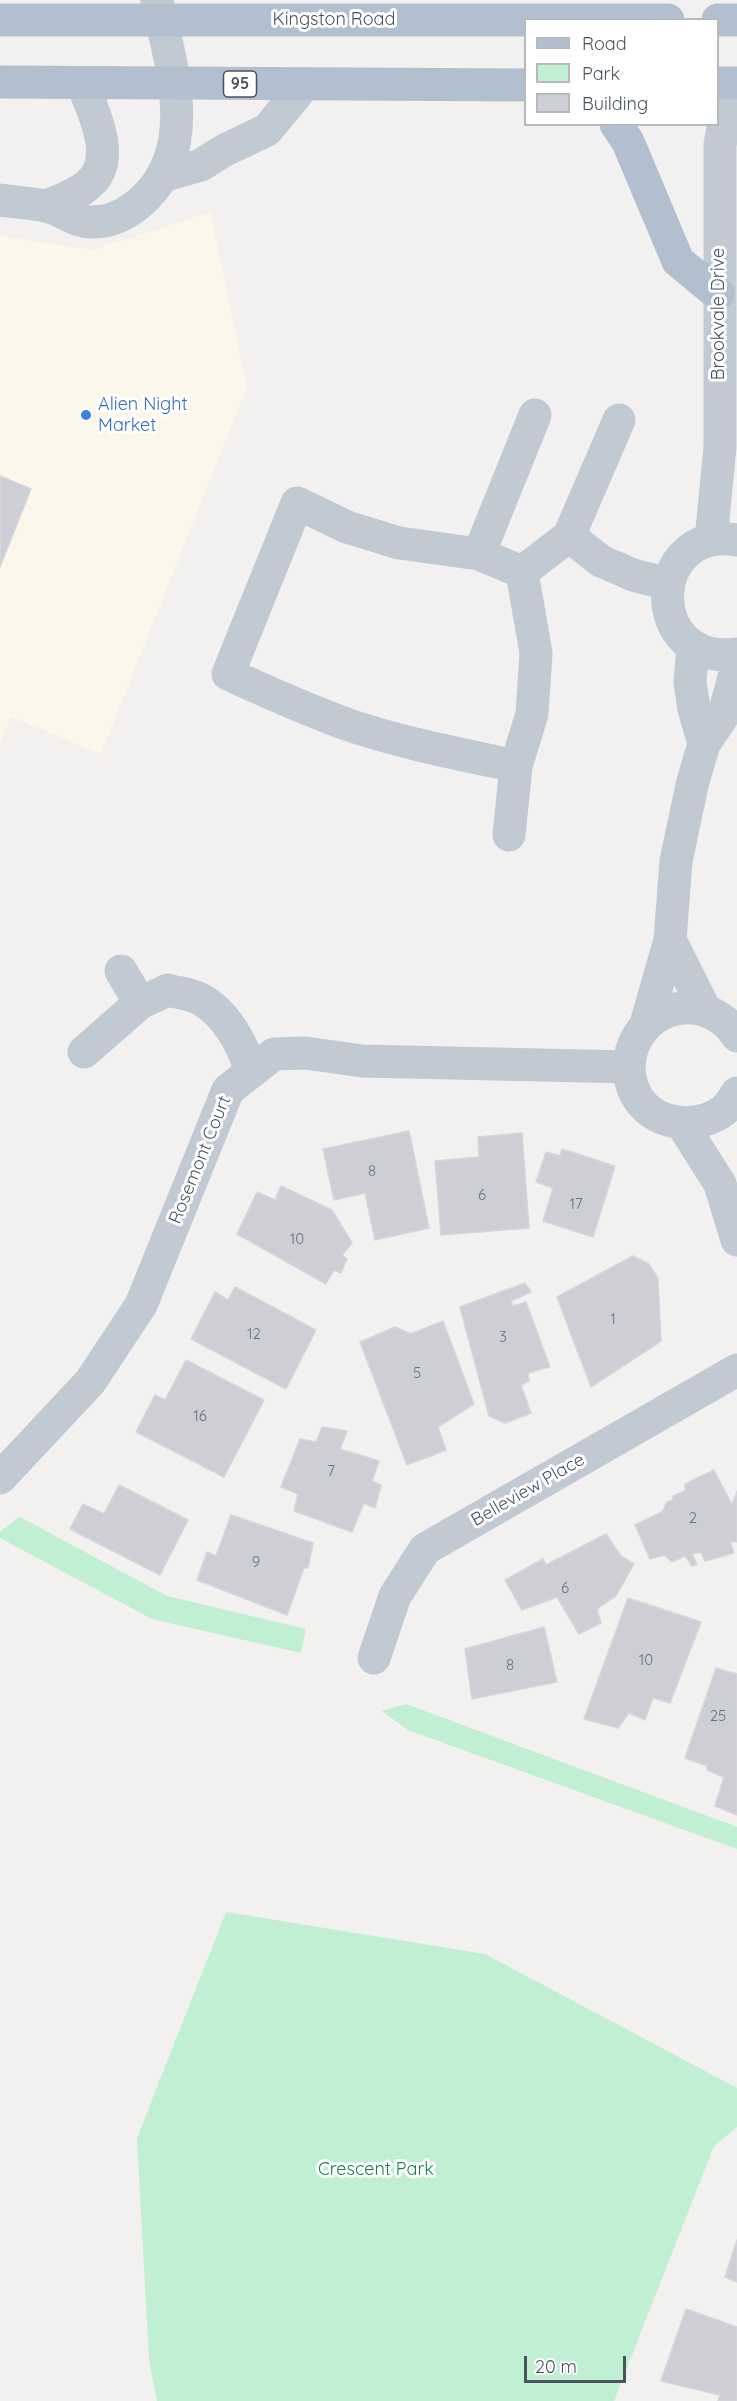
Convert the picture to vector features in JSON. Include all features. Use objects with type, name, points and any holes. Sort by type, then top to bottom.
[{"type":"main road","name":"Kingston Road","points":[[0,20],[159,10],[566,18]]},
{"type":"main road","points":[[719,20],[737,20]]},
{"type":"main road","name":"95","points":[[0,82],[524,85]]},
{"type":"main road","points":[[719,83],[737,83]]},
{"type":"main road","points":[[617,126],[628,142],[678,261],[718,294]]},
{"type":"street","points":[[0,200],[47,206],[82,222],[107,221],[136,207],[163,176],[174,136],[177,104],[175,83],[159,10]]},
{"type":"street","points":[[47,206],[81,191],[98,174],[102,148],[97,123],[82,83]]},
{"type":"street","points":[[163,176],[201,165],[225,150],[267,130],[305,84]]},
{"type":"street","name":"Brookvale Drive","points":[[724,540],[718,294],[721,133],[737,91]]},
{"type":"street","points":[[479,554],[535,415]]},
{"type":"street","points":[[522,572],[569,536],[619,420]]},
{"type":"street","points":[[516,766],[444,751],[349,724],[285,701],[228,674],[297,503],[347,527],[399,543],[479,554],[522,572]]},
{"type":"street","points":[[569,536],[601,561],[633,575],[668,584]]},
{"type":"street","points":[[724,540],[696,546],[683,556],[668,584],[666,602],[671,620],[680,635],[693,646],[708,654],[724,656],[737,654]]},
{"type":"street","points":[[509,835],[516,766],[532,714],[536,653],[522,572]]},
{"type":"street","points":[[693,646],[690,682],[694,710],[704,744]]},
{"type":"street","points":[[731,1102],[707,1120],[682,1124],[663,1119],[648,1108],[635,1092],[629,1067],[632,1047],[646,1024],[670,940],[676,861],[693,781],[704,744],[723,714],[737,666]]},
{"type":"street","points":[[670,940],[705,1010]]},
{"type":"street","points":[[121,971],[140,1003]]},
{"type":"street","points":[[84,1052],[140,1003],[168,990],[200,999],[224,1019],[245,1050],[250,1071]]},
{"type":"street","points":[[646,1024],[671,1009],[691,1007],[705,1010],[724,1020],[737,1036]]},
{"type":"street","name":"Rosemont Court","points":[[0,1478],[90,1382],[141,1305],[228,1090],[274,1054],[305,1053],[362,1061],[629,1067]]},
{"type":"street","points":[[720,1184],[731,1102]]},
{"type":"street","points":[[682,1124],[720,1184],[737,1240]]},
{"type":"street","name":"Belleview Place","points":[[374,1658],[395,1596],[425,1549],[737,1370]]},
{"type":"shaded area","points":[[210,212],[247,387],[101,754],[11,717],[0,743],[0,236],[93,250]]},
{"type":"green space","points":[[20,1517],[167,1596],[306,1629],[301,1653],[152,1619],[0,1538],[0,1531]]},
{"type":"green space","points":[[406,1704],[737,1827],[737,1849],[408,1730],[382,1711]]},
{"type":"green space","name":"Crescent Park","points":[[226,1912],[485,1954],[737,2088],[737,2127],[714,2146],[614,2401],[157,2401],[149,2360],[137,2138]]},
{"type":"building","points":[[0,476],[31,489],[0,567]]},
{"type":"building","points":[[409,1131],[429,1228],[375,1240],[365,1193],[334,1200],[323,1149]]},
{"type":"building","points":[[522,1133],[529,1228],[441,1235],[435,1161],[479,1157],[478,1137]]},
{"type":"building","points":[[562,1149],[615,1166],[593,1237],[543,1221],[553,1188],[536,1182],[546,1152],[560,1156]]},
{"type":"building","points":[[281,1186],[332,1210],[352,1243],[342,1255],[347,1259],[341,1273],[334,1270],[326,1284],[237,1234],[257,1192],[275,1200]]},
{"type":"building","points":[[633,1256],[649,1264],[658,1279],[661,1341],[591,1387],[557,1297]]},
{"type":"building","points":[[525,1283],[531,1292],[511,1301],[513,1306],[526,1302],[550,1367],[528,1373],[529,1381],[521,1385],[531,1413],[505,1423],[489,1416],[460,1307]]},
{"type":"building","points":[[235,1287],[316,1330],[286,1389],[191,1339],[215,1292],[228,1300]]},
{"type":"building","points":[[443,1321],[474,1404],[438,1427],[446,1450],[407,1465],[360,1342],[395,1327],[411,1334]]},
{"type":"building","points":[[186,1360],[264,1400],[224,1477],[136,1432],[155,1395],[165,1400]]},
{"type":"building","points":[[322,1427],[347,1431],[340,1449],[379,1461],[372,1481],[381,1485],[375,1508],[364,1503],[352,1532],[294,1511],[298,1494],[281,1487],[300,1439],[316,1442]]},
{"type":"building","points":[[714,1470],[732,1505],[737,1491],[737,1542],[730,1541],[734,1553],[705,1561],[701,1552],[692,1554],[697,1564],[692,1566],[685,1556],[672,1562],[664,1555],[650,1559],[635,1525],[662,1512],[667,1502],[673,1500],[673,1496],[685,1491],[685,1484]]},
{"type":"building","points":[[119,1485],[188,1520],[160,1575],[70,1529],[83,1504],[104,1514]]},
{"type":"building","points":[[231,1515],[313,1543],[308,1568],[304,1568],[287,1615],[197,1580],[207,1552],[216,1556]]},
{"type":"building","points":[[606,1534],[621,1556],[634,1564],[616,1596],[597,1609],[601,1623],[579,1634],[557,1597],[522,1610],[505,1580],[543,1559],[546,1565]]},
{"type":"building","points":[[628,1598],[701,1622],[670,1703],[653,1698],[645,1720],[629,1713],[618,1728],[584,1719]]},
{"type":"building","points":[[544,1627],[557,1682],[472,1699],[465,1649]]},
{"type":"building","points":[[716,1668],[737,1674],[737,1815],[715,1806],[724,1777],[707,1770],[707,1766],[685,1758]]},
{"type":"building","points":[[737,2240],[737,2282],[725,2277]]},
{"type":"building","points":[[686,2309],[737,2327],[737,2401],[718,2401],[720,2395],[661,2381]]},
{"type":"place","name":"Alien Night Market","points":[[86,415]]}]
